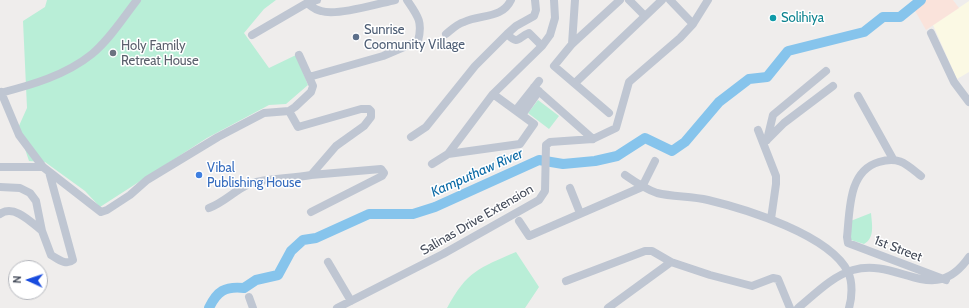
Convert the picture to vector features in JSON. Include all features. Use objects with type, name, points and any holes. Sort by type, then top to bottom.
[{"type":"street","points":[[137,0],[106,40],[92,54],[75,65],[37,84],[1,92],[18,135],[46,170],[71,187],[101,212],[107,210],[130,195],[147,180],[218,137],[264,113],[289,111],[311,92],[313,86],[299,54]]},
{"type":"street","points":[[252,35],[307,3],[316,0]]},
{"type":"street","points":[[307,3],[314,9],[330,12],[363,8],[395,0]]},
{"type":"street","points":[[308,77],[383,56],[418,41],[421,25],[417,15],[407,0]]},
{"type":"street","points":[[446,34],[462,22],[480,16],[496,15],[505,9],[511,0]]},
{"type":"street","points":[[411,137],[426,127],[475,66],[507,34],[516,26],[534,16],[536,10],[535,0]]},
{"type":"street","points":[[432,164],[448,154],[493,94],[542,46],[550,35],[555,18],[554,0]]},
{"type":"street","points":[[572,44],[575,0]]},
{"type":"street","points":[[609,113],[554,66],[572,44],[620,0]]},
{"type":"street","points":[[629,0],[645,16]]},
{"type":"street","points":[[575,83],[662,0]]},
{"type":"street","points":[[670,0],[693,24]]},
{"type":"street","name":"Salinas Drive Extension","points":[[337,308],[443,254],[539,200],[545,191],[546,145],[550,142],[593,139],[616,128],[629,82],[680,38],[693,24],[708,0]]},
{"type":"street","points":[[507,34],[511,38],[519,40],[529,33],[542,46]]},
{"type":"street","points":[[931,33],[954,82],[969,102]]},
{"type":"street","points":[[765,142],[773,115],[826,71]]},
{"type":"street","points":[[765,142],[784,123],[833,86]]},
{"type":"street","points":[[519,113],[538,87],[593,139]]},
{"type":"street","points":[[448,154],[520,144],[534,124],[493,94]]},
{"type":"street","points":[[858,96],[893,160],[902,160],[921,176]]},
{"type":"street","points":[[289,111],[298,127],[361,109],[369,109],[371,111],[371,117],[364,126],[336,146],[311,175]]},
{"type":"street","points":[[758,130],[765,142],[776,176],[771,219]]},
{"type":"street","name":"1st Street","points":[[893,160],[873,164],[863,170],[853,191],[846,236],[848,243],[946,280]]},
{"type":"street","points":[[519,222],[529,236],[642,187],[654,161]]},
{"type":"street","points":[[0,167],[46,170]]},
{"type":"street","points":[[210,208],[222,203],[240,188],[251,183],[311,175],[381,169],[384,173],[382,176],[311,212]]},
{"type":"street","points":[[0,187],[20,188],[30,193],[36,201],[42,231],[51,255],[65,263],[73,260],[46,170]]},
{"type":"street","points":[[625,175],[642,187],[657,193],[720,203],[771,219],[812,238],[834,255],[848,272],[851,294],[849,308]]},
{"type":"street","points":[[570,188],[580,213]]},
{"type":"street","points":[[0,214],[8,211],[15,212],[42,231]]},
{"type":"street","points":[[566,281],[645,251],[652,251],[660,254],[671,262],[752,286],[775,278],[778,279],[790,308]]},
{"type":"street","points":[[798,308],[834,279],[848,272],[861,269],[878,270],[895,273],[926,284],[938,284],[957,273],[964,266],[969,257]]},
{"type":"street","points":[[328,262],[351,302]]},
{"type":"street","points":[[608,308],[671,262]]},
{"type":"street","points":[[249,297],[253,308]]},
{"type":"shaded area","points":[[925,0],[953,0],[959,8],[926,30],[914,9]]},
{"type":"shaded area","points":[[969,1],[969,72],[957,79],[933,25]]},
{"type":"green space","points":[[47,0],[276,0],[264,9],[244,33],[269,68],[296,55],[308,85],[286,104],[269,105],[207,138],[100,207],[85,191],[45,162],[29,161],[18,128],[27,108],[23,21],[45,7]]},
{"type":"green space","points":[[538,100],[559,116],[549,129],[528,113]]},
{"type":"green space","points":[[871,213],[872,231],[868,241],[864,244],[851,240],[848,222]]},
{"type":"green space","points":[[516,252],[539,287],[525,308],[447,308],[461,286],[475,272],[492,262]]},
{"type":"waterway","name":"Kamputhaw River","points":[[209,308],[215,297],[222,291],[232,288],[244,288],[256,280],[278,275],[291,251],[303,240],[316,238],[369,214],[413,214],[435,207],[539,160],[563,164],[595,161],[617,156],[645,138],[672,151],[685,142],[719,102],[749,79],[767,77],[788,51],[864,32],[883,17],[900,17],[921,0]]},
{"type":"place","name":"Solihiya","points":[[773,18]]},
{"type":"place","name":"Sunrise Coomunity Village","points":[[356,37]]},
{"type":"place","name":"Holy Family Retreat House","points":[[113,53]]},
{"type":"place","name":"Vibal Publishing House","points":[[199,175]]}]
